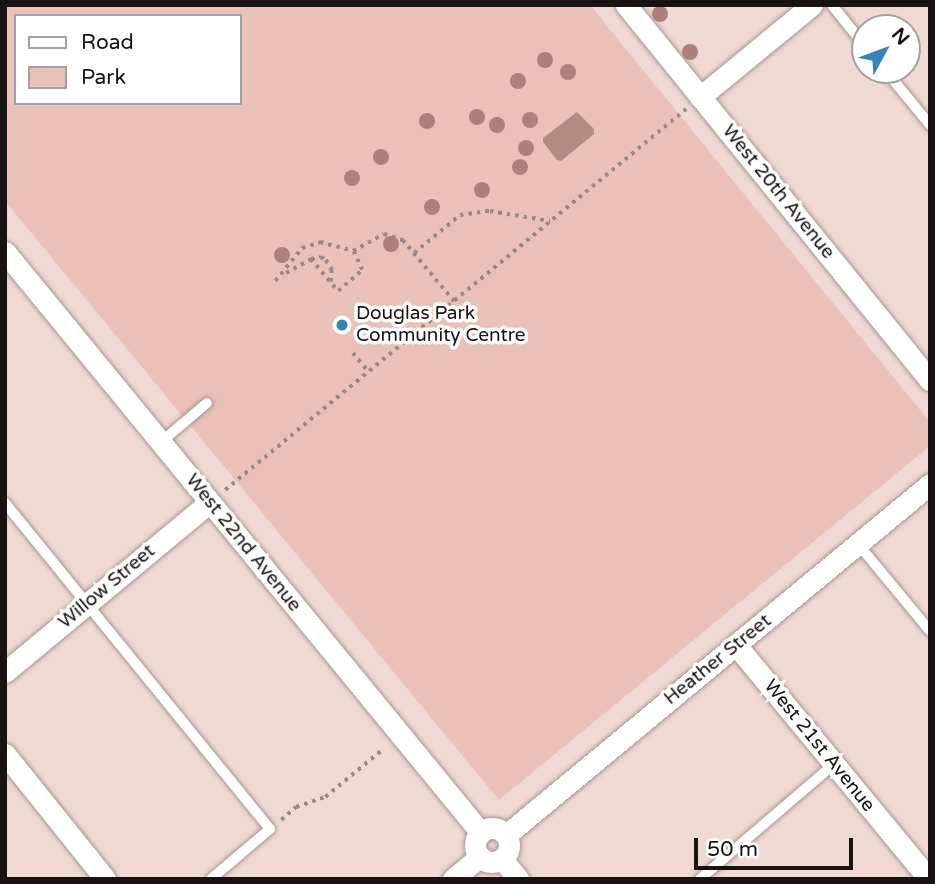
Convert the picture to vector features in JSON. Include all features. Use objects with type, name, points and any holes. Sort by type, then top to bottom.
[{"type":"street","name":"West 20th Avenue","points":[[626,5],[930,380]]},
{"type":"street","points":[[700,97],[812,5]]},
{"type":"street","name":"West 22nd Avenue","points":[[5,252],[481,833]]},
{"type":"street","name":"Heather Street","points":[[506,835],[930,484]]},
{"type":"street","name":"Willow Street","points":[[5,672],[210,502]]},
{"type":"street","name":"West 21st Avenue","points":[[736,645],[929,879]]},
{"type":"street","points":[[5,754],[105,879]]},
{"type":"street","points":[[496,829],[506,835],[509,845],[502,859],[493,863],[480,856],[476,842],[481,833],[496,829]]},
{"type":"street","points":[[453,879],[480,856]]},
{"type":"street","points":[[502,859],[518,879]]},
{"type":"lane","points":[[832,5],[851,29]]},
{"type":"lane","points":[[896,84],[930,125]]},
{"type":"lane","points":[[161,442],[207,403]]},
{"type":"lane","points":[[5,503],[270,829],[211,879]]},
{"type":"lane","points":[[858,544],[930,631]]},
{"type":"lane","points":[[700,879],[834,764]]},
{"type":"lane","points":[[712,869],[720,879]]},
{"type":"path","points":[[210,502],[700,97]]},
{"type":"path","points":[[414,253],[460,215],[490,211],[550,221]]},
{"type":"path","points":[[275,281],[302,248],[320,242],[353,251],[384,234],[395,235],[414,253],[454,301]]},
{"type":"path","points":[[311,259],[338,290],[362,270],[353,251]]},
{"type":"path","points":[[284,273],[299,268],[311,259],[321,257],[332,270],[331,282]]},
{"type":"path","points":[[353,353],[368,371]]},
{"type":"path","points":[[270,829],[296,807],[325,797],[382,750]]},
{"type":"green space","points":[[5,5],[590,5],[930,422],[930,446],[499,800],[5,201]]},
{"type":"shaded area","points":[[577,112],[594,129],[594,134],[561,161],[557,160],[543,142],[543,138]]},
{"type":"place","name":"Douglas Park Community Centre","points":[[342,325]]}]
